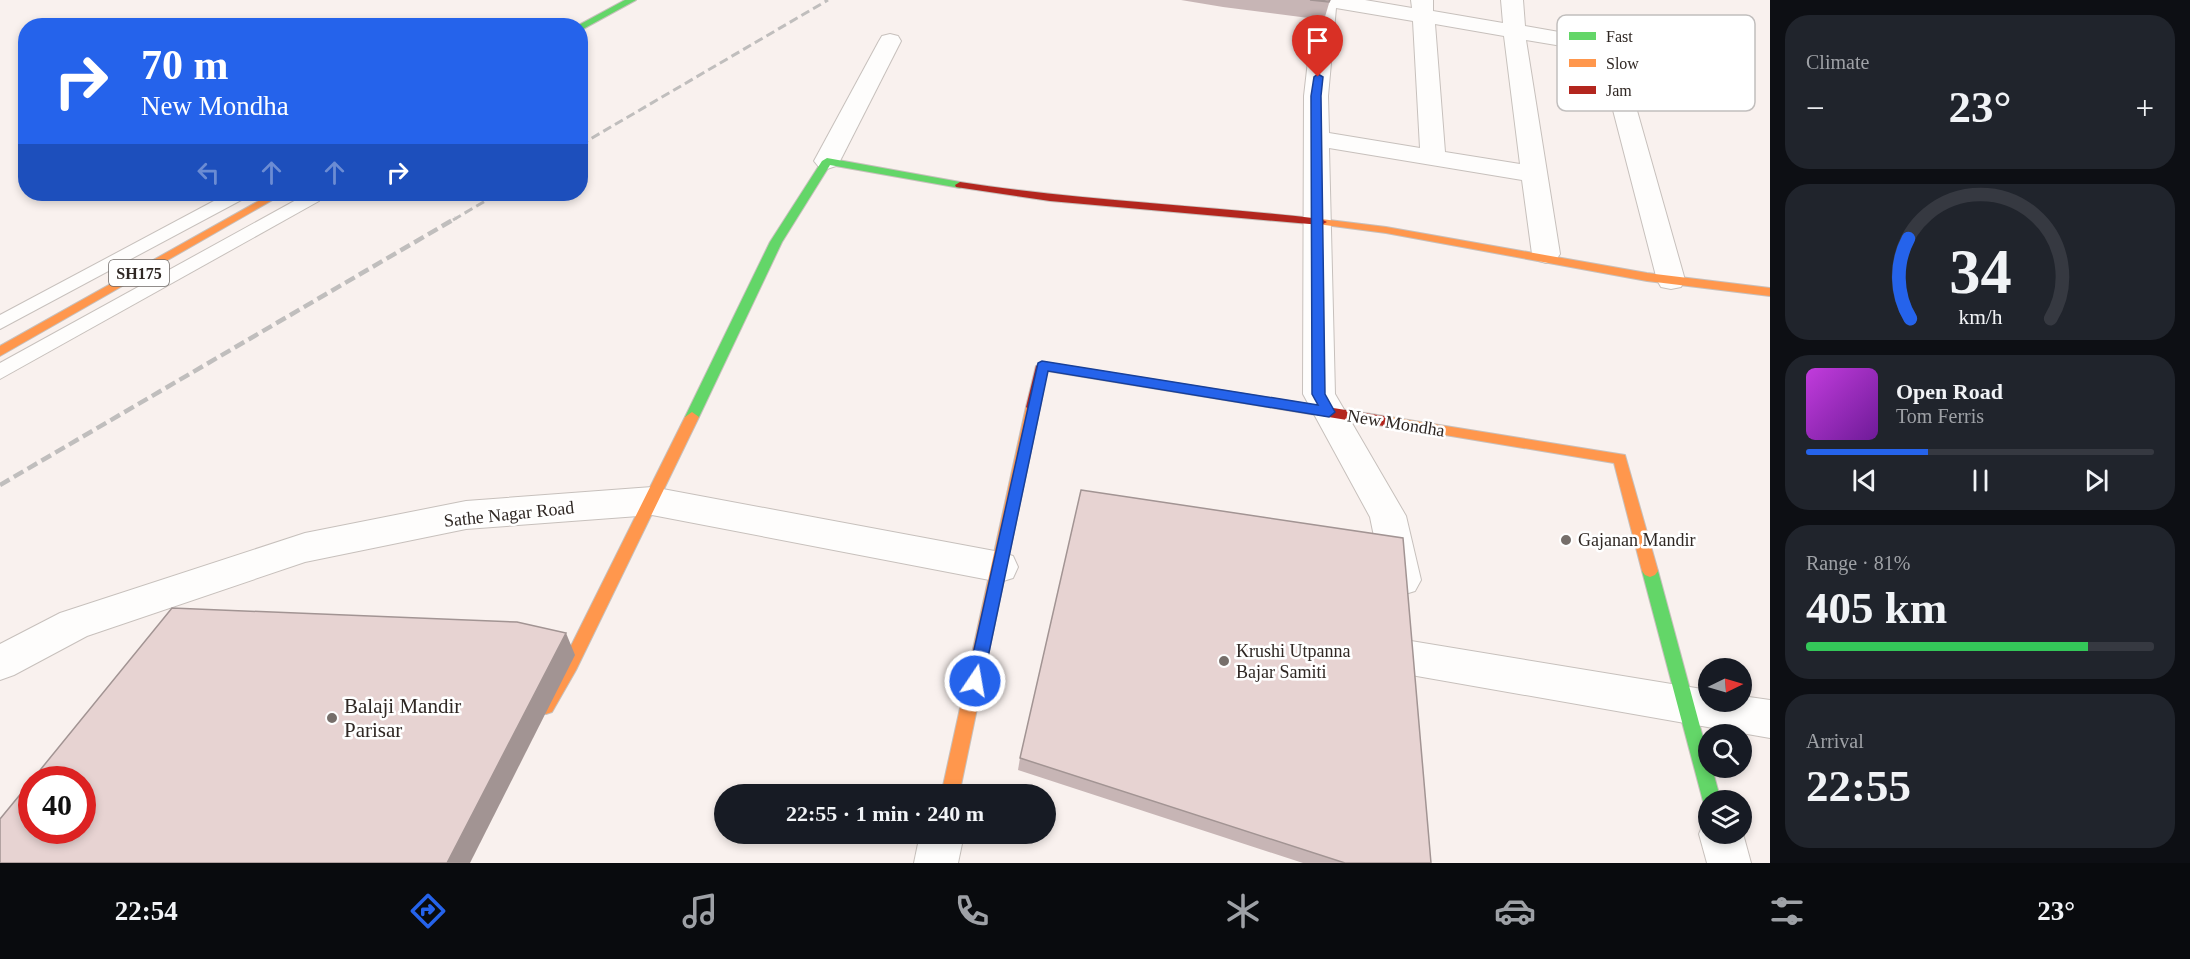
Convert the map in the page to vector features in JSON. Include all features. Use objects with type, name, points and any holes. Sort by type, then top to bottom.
[{"type":"street","points":[[588,23],[632,0]]},
{"type":"street","points":[[1557,38],[1515,31],[1422,8],[1326,0],[1316,96],[1317,221],[1324,403],[1388,516],[1411,647],[1770,718]]},
{"type":"street","points":[[1512,0],[1546,254]]},
{"type":"street","points":[[1422,8],[1433,158],[1535,174]]},
{"type":"street","points":[[542,716],[652,501],[776,242],[828,161],[890,41]]},
{"type":"street","points":[[1625,111],[1671,280]]},
{"type":"street","points":[[1317,139],[1535,174]]},
{"type":"street","points":[[828,161],[1009,194],[1254,213],[1386,230],[1671,280],[1770,292]]},
{"type":"street","name":"SH175","points":[[0,352],[266,201]]},
{"type":"street","name":"New Mondha","points":[[952,784],[1042,366],[1324,403],[1620,459],[1709,790]]},
{"type":"street","name":"Sathe Nagar Road","points":[[0,663],[74,624],[305,548],[466,515],[652,501],[1000,567]]},
{"type":"street","points":[[936,863],[940,844]]},
{"type":"street","points":[[1724,844],[1729,863]]},
{"type":"lane","points":[[0,323],[226,201]]},
{"type":"lane","points":[[0,372],[122,306],[306,201]]},
{"type":"building","name":"Krushi Utpanna Bajar Samiti","points":[[1081,490],[1403,538],[1431,863],[1345,863],[1020,758]]},
{"type":"building","name":"Balaji Mandir Parisar","points":[[172,608],[517,622],[566,633],[447,863],[0,863],[0,819],[18,797],[18,844],[96,844],[96,766],[43,766]]},
{"type":"railway","points":[[588,140],[828,0]]},
{"type":"railway","points":[[453,220],[485,201]]},
{"type":"railway","points":[[0,485],[456,218]]},
{"type":"traffic: fast","points":[[588,23],[632,0]]},
{"type":"traffic: fast","points":[[692,417],[776,242],[827,161],[960,185]]},
{"type":"traffic: fast","points":[[1650,571],[1709,790]]},
{"type":"traffic: slow","points":[[0,352],[266,201]]},
{"type":"traffic: slow","points":[[1321,222],[1386,230],[1647,277],[1770,292]]},
{"type":"traffic: slow","points":[[952,784],[1033,407]]},
{"type":"traffic: slow","points":[[546,707],[570,665],[692,417]]},
{"type":"traffic: slow","points":[[1390,422],[1620,459],[1650,571]]},
{"type":"traffic: jam","points":[[960,185],[1050,198],[1321,222]]},
{"type":"traffic: jam","points":[[1033,407],[1042,366],[1390,422]]},
{"type":"place","name":"Gajanan Mandir","points":[[1566,540]]},
{"type":"place","name":"Krushi Utpanna Bajar Samiti","points":[[1224,661]]},
{"type":"place","name":"Balaji Mandir Parisar","points":[[332,718]]},
{"type":"route","points":[[975,681],[1042,366],[1329,412],[1319,394],[1316,96],[1318,77]]}]
